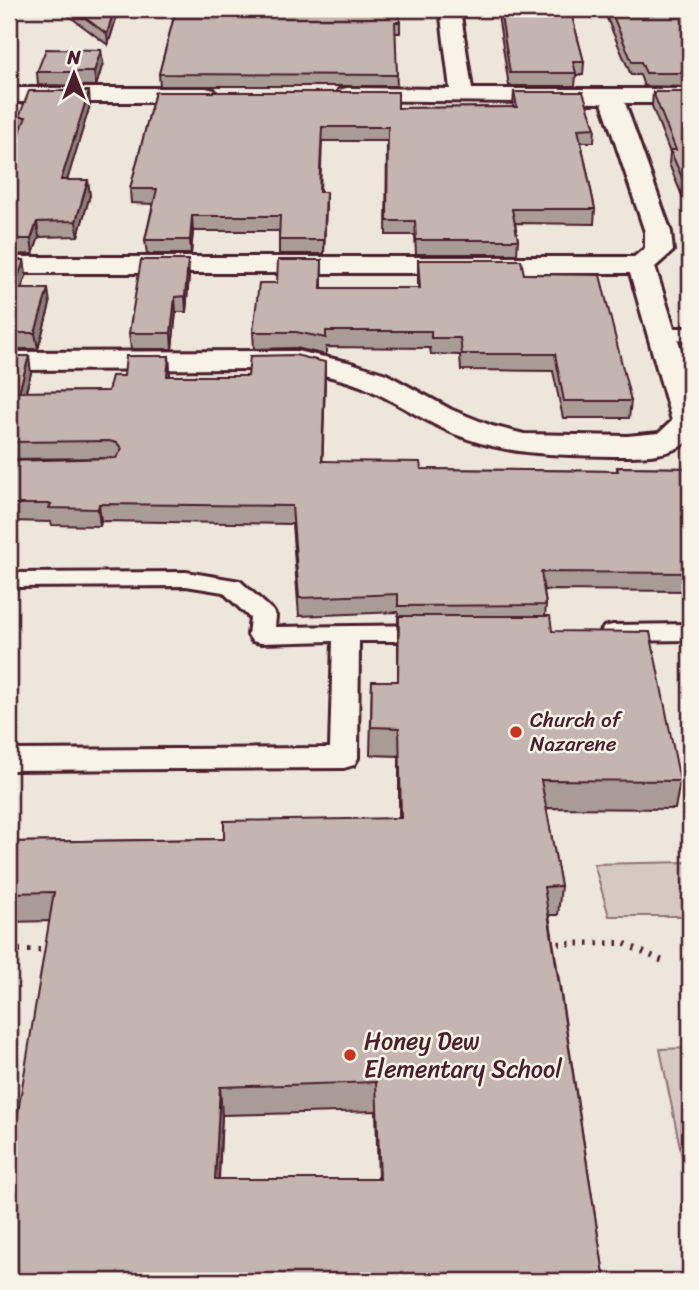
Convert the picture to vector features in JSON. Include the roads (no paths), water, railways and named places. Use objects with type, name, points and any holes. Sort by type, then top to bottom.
[{"type":"street","points":[[450,9],[462,95]]},
{"type":"street","points":[[9,95],[231,95]]},
{"type":"street","points":[[327,95],[690,96]]},
{"type":"street","points":[[9,265],[641,265],[659,251],[659,232],[611,96]]},
{"type":"street","points":[[9,361],[296,360],[337,368],[375,381],[441,417],[481,433],[523,444],[628,446],[668,442],[689,423],[676,334],[641,265]]},
{"type":"lane","points":[[9,580],[186,579],[231,586],[263,616],[261,635],[456,633]]},
{"type":"lane","points":[[594,633],[690,632]]},
{"type":"lane","points":[[9,760],[344,758],[346,633]]},
{"type":"place","name":"Church of Nazarene","points":[[516,732]]},
{"type":"place","name":"Honey Dew Elementary School","points":[[350,1055]]}]
